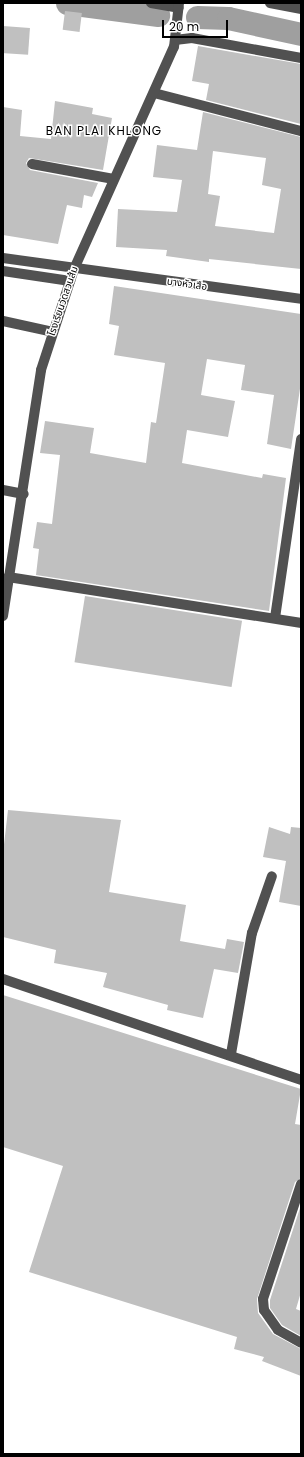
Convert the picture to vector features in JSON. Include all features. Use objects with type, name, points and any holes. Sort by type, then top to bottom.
[{"type":"street","points":[[151,3],[179,5]]},
{"type":"street","points":[[270,3],[301,9]]},
{"type":"street","name":"โรงเรียนวัดสวนส้ม","points":[[3,616],[8,577],[8,558],[24,494],[41,370],[74,269],[154,94],[175,40],[179,5]]},
{"type":"street","points":[[175,40],[192,38],[301,58]]},
{"type":"street","points":[[154,94],[301,132]]},
{"type":"street","points":[[32,164],[114,179]]},
{"type":"street","name":"บางหัวเสือ","points":[[3,258],[301,300]]},
{"type":"street","points":[[3,271],[70,282]]},
{"type":"street","points":[[3,321],[53,332]]},
{"type":"street","points":[[275,618],[301,439]]},
{"type":"street","points":[[3,490],[24,494]]},
{"type":"street","points":[[8,577],[301,623]]},
{"type":"street","points":[[231,1054],[252,933],[272,876]]},
{"type":"street","points":[[3,979],[231,1054],[301,1080]]},
{"type":"street","points":[[301,1184],[263,1299],[264,1310],[278,1330],[301,1344]]},
{"type":"building","points":[[65,11],[82,13],[80,32],[63,30]]},
{"type":"building","points":[[3,26],[30,28],[28,55],[3,53]]},
{"type":"building","points":[[198,46],[301,64],[301,124],[206,100],[209,84],[192,81]]},
{"type":"building","points":[[55,101],[93,108],[92,114],[112,118],[103,170],[29,158],[26,163],[30,170],[98,183],[92,197],[84,195],[82,208],[67,205],[58,244],[3,235],[3,107],[22,110],[20,136],[51,139]]},
{"type":"building","points":[[203,112],[301,137],[301,269],[209,259],[209,262],[166,256],[167,250],[116,247],[118,209],[177,212],[182,180],[153,177],[157,145],[197,150]],"holes":[[[213,151],[266,158],[262,185],[281,189],[274,233],[215,226],[220,196],[208,194]]]},
{"type":"building","points":[[114,286],[301,314],[301,382],[291,449],[267,444],[274,395],[241,390],[245,365],[207,359],[201,395],[235,401],[228,437],[187,430],[182,463],[262,478],[263,474],[286,478],[269,611],[36,575],[39,549],[33,548],[37,522],[52,524],[60,455],[40,453],[45,421],[94,428],[90,453],[146,463],[151,422],[156,423],[165,363],[114,355],[119,326],[109,324]]},
{"type":"building","points":[[85,596],[242,621],[232,687],[75,662]]},
{"type":"building","points":[[8,810],[121,820],[109,892],[186,905],[180,941],[225,949],[227,939],[244,942],[238,973],[214,969],[203,1018],[167,1010],[168,1005],[103,987],[107,973],[54,963],[56,950],[3,937],[3,853]]},
{"type":"building","points":[[269,827],[290,834],[291,827],[301,828],[301,906],[279,902],[286,861],[263,857]]},
{"type":"building","points":[[3,995],[301,1089],[295,1124],[301,1125],[301,1178],[295,1182],[257,1299],[258,1313],[273,1334],[301,1349],[301,1376],[262,1361],[264,1357],[234,1349],[237,1337],[29,1272],[63,1166],[3,1147]]},
{"type":"building","points":[[301,1205],[301,1292],[296,1309],[301,1311],[301,1336],[282,1325],[270,1308],[270,1300]]},
{"type":"waterway","points":[[67,3],[158,15]]},
{"type":"waterway","points":[[197,17],[228,18],[301,34]]},
{"type":"district","name":"BAN PLAI KHLONG","points":[[104,131]]}]
